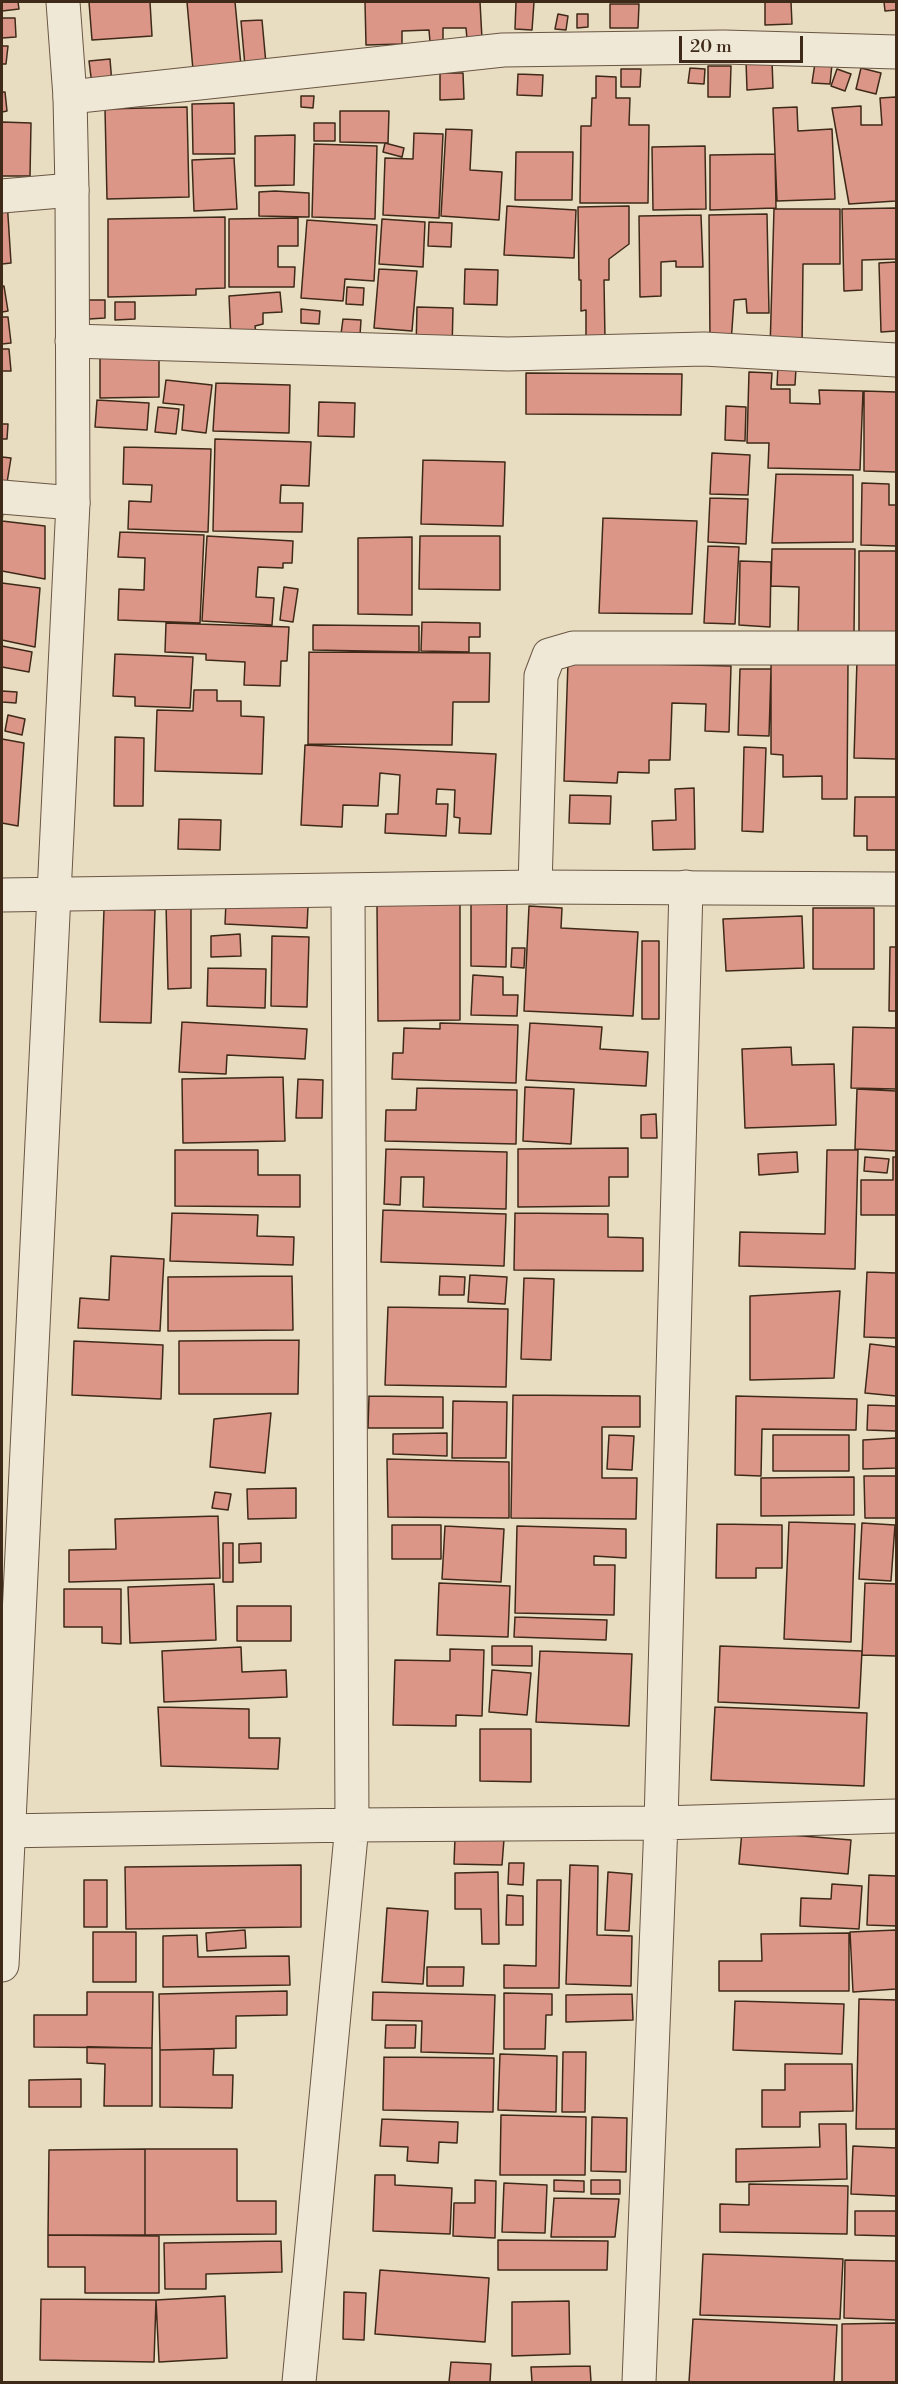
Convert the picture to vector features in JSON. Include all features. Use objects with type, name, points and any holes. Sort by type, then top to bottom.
[{"type":"street","points":[[2,1965],[4,1831],[73,502],[72,190],[70,97],[63,2]]},
{"type":"street","points":[[70,97],[503,50],[724,47],[897,52]]},
{"type":"street","points":[[2,196],[72,190]]},
{"type":"street","points":[[72,340],[508,354],[704,350],[897,360]]},
{"type":"street","points":[[2,498],[73,502]]},
{"type":"street","points":[[535,887],[541,676],[549,655],[573,648],[897,648]]},
{"type":"street","points":[[2,895],[535,887],[897,889]]},
{"type":"street","points":[[639,2382],[661,1823],[686,887]]},
{"type":"street","points":[[299,2382],[352,1825],[348,891]]},
{"type":"street","points":[[4,1831],[661,1823],[897,1816]]},
{"type":"building","points":[[2,2],[18,2],[19,9],[2,11]]},
{"type":"building","points":[[89,2],[150,2],[152,36],[92,40]]},
{"type":"building","points":[[187,2],[235,2],[241,66],[193,70]]},
{"type":"building","points":[[365,2],[480,2],[482,39],[467,39],[466,28],[443,28],[443,42],[430,42],[429,30],[402,31],[402,44],[366,45]]},
{"type":"building","points":[[516,2],[534,2],[532,30],[515,29]]},
{"type":"building","points":[[765,2],[791,2],[792,24],[765,25]]},
{"type":"building","points":[[884,2],[896,2],[896,10],[885,11]]},
{"type":"building","points":[[610,4],[639,4],[638,28],[610,28]]},
{"type":"building","points":[[558,14],[568,16],[566,30],[555,29]]},
{"type":"building","points":[[577,14],[588,14],[588,27],[577,28]]},
{"type":"building","points":[[2,18],[15,18],[16,37],[2,38]]},
{"type":"building","points":[[262,20],[266,64],[245,66],[241,21]]},
{"type":"building","points":[[2,46],[8,46],[6,64],[2,64]]},
{"type":"building","points":[[110,59],[112,84],[92,85],[89,61]]},
{"type":"building","points":[[746,61],[772,61],[773,88],[747,90]]},
{"type":"building","points":[[815,63],[832,64],[830,84],[812,83]]},
{"type":"building","points":[[708,66],[731,66],[730,97],[708,97]]},
{"type":"building","points":[[690,68],[705,69],[704,84],[688,83]]},
{"type":"building","points":[[861,68],[881,73],[876,94],[856,89]]},
{"type":"building","points":[[621,69],[641,69],[640,87],[621,87]]},
{"type":"building","points":[[837,69],[851,74],[845,91],[831,86]]},
{"type":"building","points":[[440,73],[463,73],[464,99],[440,100]]},
{"type":"building","points":[[518,74],[543,75],[542,96],[517,95]]},
{"type":"building","points":[[596,76],[616,77],[616,98],[630,98],[629,125],[649,125],[648,203],[580,203],[581,126],[591,126],[592,98],[596,98]]},
{"type":"building","points":[[2,92],[5,92],[7,111],[2,112]]},
{"type":"building","points":[[301,96],[314,96],[313,108],[301,107]]},
{"type":"building","points":[[896,97],[896,201],[849,204],[832,108],[861,106],[861,125],[882,125],[880,98]]},
{"type":"building","points":[[234,103],[235,154],[193,154],[192,104]]},
{"type":"building","points":[[187,107],[189,197],[107,199],[105,109]]},
{"type":"building","points":[[797,107],[798,131],[832,129],[835,199],[777,201],[773,108]]},
{"type":"building","points":[[340,111],[389,111],[388,143],[340,142]]},
{"type":"building","points":[[2,122],[31,123],[30,176],[2,176]]},
{"type":"building","points":[[314,123],[335,123],[335,141],[314,141]]},
{"type":"building","points":[[446,129],[472,130],[470,170],[502,172],[499,220],[441,216]]},
{"type":"building","points":[[414,133],[443,134],[439,218],[383,215],[385,158],[413,159]]},
{"type":"building","points":[[295,135],[294,185],[255,186],[255,136]]},
{"type":"building","points":[[385,143],[404,148],[402,157],[383,152]]},
{"type":"building","points":[[314,144],[377,146],[375,219],[312,217]]},
{"type":"building","points":[[705,146],[706,209],[653,210],[652,147]]},
{"type":"building","points":[[516,152],[573,152],[572,200],[515,200]]},
{"type":"building","points":[[775,154],[776,208],[710,210],[710,155]]},
{"type":"building","points":[[234,158],[237,209],[194,211],[192,160]]},
{"type":"building","points":[[259,192],[309,193],[309,217],[259,216]]},
{"type":"building","points":[[2,200],[7,200],[11,263],[2,264]]},
{"type":"building","points":[[507,206],[576,210],[574,258],[504,255]]},
{"type":"building","points":[[629,206],[629,244],[609,259],[609,280],[604,280],[605,340],[586,341],[586,310],[581,311],[581,280],[579,280],[578,207]]},
{"type":"building","points":[[896,208],[896,259],[862,260],[862,290],[844,291],[842,209]]},
{"type":"building","points":[[774,209],[840,209],[840,264],[803,264],[802,347],[770,350]]},
{"type":"building","points":[[767,214],[769,313],[747,313],[746,299],[734,300],[731,343],[710,341],[709,215]]},
{"type":"building","points":[[701,215],[703,267],[676,267],[676,261],[661,262],[661,296],[640,297],[639,216]]},
{"type":"building","points":[[225,217],[225,288],[196,289],[196,295],[108,297],[108,219]]},
{"type":"building","points":[[298,218],[298,246],[278,246],[278,267],[295,267],[294,287],[229,287],[229,219]]},
{"type":"building","points":[[382,219],[425,222],[423,267],[379,264]]},
{"type":"building","points":[[307,220],[377,225],[374,281],[345,279],[343,301],[301,298]]},
{"type":"building","points":[[429,222],[452,223],[451,247],[428,246]]},
{"type":"building","points":[[896,262],[896,331],[881,332],[879,263]]},
{"type":"building","points":[[379,269],[417,271],[412,331],[374,328]]},
{"type":"building","points":[[465,269],[498,270],[497,305],[464,304]]},
{"type":"building","points":[[4,286],[8,311],[2,312],[2,287]]},
{"type":"building","points":[[347,287],[364,288],[363,305],[346,304]]},
{"type":"building","points":[[280,292],[282,312],[263,313],[263,324],[255,326],[257,339],[231,340],[229,296]]},
{"type":"building","points":[[89,300],[105,300],[105,318],[89,319]]},
{"type":"building","points":[[115,302],[135,302],[135,319],[115,320]]},
{"type":"building","points":[[417,307],[453,308],[452,351],[416,350]]},
{"type":"building","points":[[301,309],[320,311],[319,324],[301,323]]},
{"type":"building","points":[[2,317],[8,317],[11,343],[2,344]]},
{"type":"building","points":[[343,319],[361,320],[360,335],[341,334]]},
{"type":"building","points":[[100,348],[159,348],[159,397],[100,398]]},
{"type":"building","points":[[2,349],[9,349],[11,371],[2,371]]},
{"type":"building","points":[[778,366],[796,368],[795,385],[777,385]]},
{"type":"building","points":[[749,372],[772,373],[771,389],[790,389],[790,403],[820,404],[819,390],[863,391],[860,470],[768,468],[769,443],[747,443]]},
{"type":"building","points":[[526,373],[682,374],[681,415],[526,414]]},
{"type":"building","points":[[166,380],[212,385],[206,433],[182,430],[184,405],[163,403]]},
{"type":"building","points":[[216,383],[290,385],[289,433],[213,431]]},
{"type":"building","points":[[864,391],[896,392],[896,472],[864,471]]},
{"type":"building","points":[[97,400],[149,403],[147,430],[95,427]]},
{"type":"building","points":[[319,402],[355,403],[354,437],[318,436]]},
{"type":"building","points":[[726,406],[746,407],[745,441],[725,440]]},
{"type":"building","points":[[158,407],[179,409],[176,434],[155,432]]},
{"type":"building","points":[[2,424],[8,424],[7,439],[2,439]]},
{"type":"building","points":[[215,439],[311,442],[309,486],[281,485],[280,503],[303,503],[302,532],[213,531]]},
{"type":"building","points":[[124,447],[211,449],[208,532],[128,529],[129,501],[151,502],[152,485],[123,484]]},
{"type":"building","points":[[712,453],[750,455],[748,495],[710,494]]},
{"type":"building","points":[[2,457],[11,458],[5,495],[2,495]]},
{"type":"building","points":[[423,460],[505,462],[503,526],[421,524]]},
{"type":"building","points":[[776,474],[853,475],[853,542],[772,543]]},
{"type":"building","points":[[862,483],[889,484],[889,505],[896,505],[896,546],[861,545]]},
{"type":"building","points":[[710,498],[748,499],[746,544],[708,542]]},
{"type":"building","points":[[603,518],[697,521],[692,614],[599,613]]},
{"type":"building","points":[[2,521],[45,526],[45,579],[2,571]]},
{"type":"building","points":[[120,532],[204,535],[200,623],[118,620],[119,589],[144,590],[145,558],[118,557]]},
{"type":"building","points":[[207,536],[293,541],[292,563],[283,563],[283,568],[258,567],[256,597],[274,598],[272,625],[202,621]]},
{"type":"building","points":[[420,536],[500,536],[500,590],[419,589]]},
{"type":"building","points":[[412,537],[412,615],[358,614],[358,538]]},
{"type":"building","points":[[708,546],[739,547],[735,624],[704,623]]},
{"type":"building","points":[[772,549],[855,549],[854,633],[798,634],[799,587],[771,586]]},
{"type":"building","points":[[859,551],[896,551],[896,633],[859,633]]},
{"type":"building","points":[[740,561],[771,562],[770,627],[739,625]]},
{"type":"building","points":[[2,583],[40,588],[35,647],[2,640]]},
{"type":"building","points":[[284,587],[298,589],[293,622],[280,620]]},
{"type":"building","points":[[422,622],[480,623],[480,637],[469,637],[469,652],[421,651]]},
{"type":"building","points":[[166,623],[289,627],[287,661],[281,661],[280,686],[244,685],[245,662],[206,660],[206,654],[165,652]]},
{"type":"building","points":[[313,625],[419,626],[419,652],[313,650]]},
{"type":"building","points":[[2,646],[32,652],[29,672],[2,667]]},
{"type":"building","points":[[309,652],[490,653],[489,702],[453,702],[452,745],[308,744]]},
{"type":"building","points":[[115,654],[193,657],[190,708],[135,706],[135,697],[113,696]]},
{"type":"building","points":[[857,660],[896,661],[896,759],[854,758]]},
{"type":"building","points":[[568,662],[731,666],[729,732],[705,731],[706,704],[672,703],[670,760],[649,760],[649,773],[618,772],[617,783],[564,781]]},
{"type":"building","points":[[771,663],[848,663],[847,799],[822,799],[822,776],[783,777],[783,755],[771,754]]},
{"type":"building","points":[[740,669],[771,669],[769,736],[738,735]]},
{"type":"building","points":[[194,690],[217,690],[217,701],[241,701],[241,716],[264,717],[262,774],[155,771],[157,710],[193,711]]},
{"type":"building","points":[[2,691],[17,692],[16,703],[2,702]]},
{"type":"building","points":[[8,715],[25,719],[22,735],[5,731]]},
{"type":"building","points":[[115,737],[144,738],[143,806],[114,806]]},
{"type":"building","points":[[2,739],[24,743],[18,826],[2,823]]},
{"type":"building","points":[[305,745],[496,754],[491,834],[459,833],[460,818],[454,817],[455,790],[437,789],[436,804],[448,804],[446,836],[385,833],[386,814],[398,814],[400,775],[380,773],[378,806],[343,805],[342,827],[301,825]]},
{"type":"building","points":[[744,747],[766,748],[763,832],[742,831]]},
{"type":"building","points":[[694,788],[695,849],[653,850],[652,821],[676,820],[675,789]]},
{"type":"building","points":[[570,795],[611,796],[610,824],[569,823]]},
{"type":"building","points":[[855,797],[896,797],[896,850],[867,850],[867,836],[854,836]]},
{"type":"building","points":[[179,819],[221,820],[220,850],[178,849]]},
{"type":"building","points":[[471,901],[507,901],[506,967],[471,966]]},
{"type":"building","points":[[226,902],[308,906],[307,928],[225,924]]},
{"type":"building","points":[[166,903],[191,903],[191,988],[168,989]]},
{"type":"building","points":[[460,903],[460,1020],[378,1021],[377,905]]},
{"type":"building","points":[[529,906],[562,908],[561,928],[638,932],[633,1016],[524,1011]]},
{"type":"building","points":[[813,908],[874,908],[874,969],[813,969]]},
{"type":"building","points":[[104,909],[155,910],[151,1023],[100,1022]]},
{"type":"building","points":[[802,916],[804,968],[726,971],[723,919]]},
{"type":"building","points":[[240,934],[241,956],[211,957],[211,936]]},
{"type":"building","points":[[272,936],[309,937],[307,1007],[271,1006]]},
{"type":"building","points":[[642,941],[659,941],[659,1019],[642,1019]]},
{"type":"building","points":[[890,947],[896,947],[896,1011],[889,1011]]},
{"type":"building","points":[[512,948],[525,948],[524,968],[511,967]]},
{"type":"building","points":[[208,968],[266,969],[265,1008],[207,1006]]},
{"type":"building","points":[[473,975],[503,977],[503,995],[518,995],[517,1016],[471,1015]]},
{"type":"building","points":[[182,1022],[307,1029],[305,1059],[227,1055],[226,1074],[179,1072]]},
{"type":"building","points":[[440,1023],[518,1025],[516,1083],[392,1079],[393,1053],[403,1053],[404,1028],[440,1029]]},
{"type":"building","points":[[530,1023],[602,1027],[600,1049],[648,1052],[646,1086],[526,1080]]},
{"type":"building","points":[[853,1027],[896,1028],[896,1089],[851,1088]]},
{"type":"building","points":[[791,1047],[792,1065],[834,1064],[836,1125],[745,1128],[742,1049]]},
{"type":"building","points":[[283,1077],[285,1141],[183,1143],[182,1079]]},
{"type":"building","points":[[298,1079],[323,1080],[322,1118],[296,1118]]},
{"type":"building","points":[[525,1087],[574,1089],[571,1144],[523,1141]]},
{"type":"building","points":[[417,1088],[517,1090],[516,1144],[385,1141],[386,1110],[416,1110]]},
{"type":"building","points":[[857,1089],[896,1091],[896,1151],[855,1149]]},
{"type":"building","points":[[656,1114],[657,1138],[641,1138],[641,1115]]},
{"type":"building","points":[[628,1148],[628,1177],[609,1177],[609,1206],[518,1207],[518,1149]]},
{"type":"building","points":[[386,1149],[507,1152],[506,1209],[423,1207],[424,1177],[401,1177],[400,1205],[384,1204]]},
{"type":"building","points":[[175,1150],[258,1150],[258,1175],[300,1175],[300,1207],[175,1206]]},
{"type":"building","points":[[827,1150],[858,1150],[855,1269],[739,1266],[740,1232],[825,1234]]},
{"type":"building","points":[[797,1152],[798,1172],[759,1175],[758,1154]]},
{"type":"building","points":[[865,1157],[889,1159],[887,1173],[864,1171]]},
{"type":"building","points":[[893,1157],[896,1157],[896,1215],[861,1215],[861,1180],[893,1180]]},
{"type":"building","points":[[383,1210],[506,1214],[504,1266],[381,1262]]},
{"type":"building","points":[[172,1213],[258,1215],[257,1236],[294,1237],[293,1265],[170,1261]]},
{"type":"building","points":[[515,1213],[608,1214],[608,1237],[643,1238],[643,1271],[514,1270]]},
{"type":"building","points":[[111,1256],[164,1259],[160,1331],[78,1328],[80,1298],[109,1300]]},
{"type":"building","points":[[867,1272],[896,1273],[896,1338],[864,1337]]},
{"type":"building","points":[[470,1275],[507,1277],[505,1304],[468,1302]]},
{"type":"building","points":[[292,1276],[293,1330],[168,1331],[168,1277]]},
{"type":"building","points":[[440,1276],[465,1277],[464,1295],[439,1295]]},
{"type":"building","points":[[524,1278],[554,1279],[551,1360],[521,1359]]},
{"type":"building","points":[[840,1291],[834,1378],[750,1380],[750,1296]]},
{"type":"building","points":[[388,1307],[508,1309],[506,1387],[385,1385]]},
{"type":"building","points":[[299,1340],[298,1394],[179,1394],[179,1341]]},
{"type":"building","points":[[74,1341],[163,1345],[161,1399],[72,1395]]},
{"type":"building","points":[[870,1344],[896,1347],[896,1396],[865,1393]]},
{"type":"building","points":[[513,1395],[640,1396],[640,1427],[602,1427],[602,1478],[637,1478],[636,1519],[511,1518]]},
{"type":"building","points":[[369,1396],[443,1397],[443,1428],[368,1428]]},
{"type":"building","points":[[736,1396],[857,1399],[856,1430],[762,1429],[761,1476],[735,1475]]},
{"type":"building","points":[[453,1401],[507,1402],[506,1458],[452,1458]]},
{"type":"building","points":[[868,1405],[896,1406],[896,1431],[867,1430]]},
{"type":"building","points":[[271,1413],[265,1473],[210,1467],[214,1419]]},
{"type":"building","points":[[447,1433],[447,1456],[393,1454],[393,1434]]},
{"type":"building","points":[[609,1435],[634,1436],[632,1470],[607,1469]]},
{"type":"building","points":[[773,1435],[849,1435],[849,1471],[773,1471]]},
{"type":"building","points":[[896,1438],[896,1468],[863,1469],[863,1440]]},
{"type":"building","points":[[387,1459],[509,1462],[509,1518],[388,1517]]},
{"type":"building","points":[[864,1476],[896,1476],[896,1518],[865,1518]]},
{"type":"building","points":[[854,1477],[854,1515],[761,1516],[761,1478]]},
{"type":"building","points":[[296,1488],[296,1518],[248,1519],[247,1489]]},
{"type":"building","points":[[215,1492],[231,1494],[228,1510],[212,1508]]},
{"type":"building","points":[[218,1516],[220,1578],[69,1582],[69,1550],[116,1549],[115,1519]]},
{"type":"building","points":[[789,1522],[855,1524],[851,1642],[784,1639]]},
{"type":"building","points":[[862,1523],[895,1525],[891,1581],[859,1579]]},
{"type":"building","points":[[717,1524],[782,1525],[782,1568],[756,1568],[756,1578],[716,1578]]},
{"type":"building","points":[[392,1525],[441,1525],[441,1559],[392,1559]]},
{"type":"building","points":[[445,1526],[504,1529],[501,1582],[442,1579]]},
{"type":"building","points":[[517,1526],[626,1529],[626,1558],[594,1556],[594,1565],[615,1565],[614,1615],[515,1613]]},
{"type":"building","points":[[223,1543],[233,1543],[233,1582],[223,1582]]},
{"type":"building","points":[[261,1543],[261,1562],[239,1563],[239,1544]]},
{"type":"building","points":[[439,1583],[510,1586],[508,1637],[437,1635]]},
{"type":"building","points":[[865,1583],[896,1584],[896,1656],[862,1655]]},
{"type":"building","points":[[214,1584],[216,1640],[130,1643],[128,1587]]},
{"type":"building","points":[[64,1589],[121,1589],[121,1644],[102,1643],[102,1627],[64,1627]]},
{"type":"building","points":[[237,1606],[291,1606],[291,1641],[237,1641]]},
{"type":"building","points":[[515,1617],[607,1620],[606,1640],[514,1637]]},
{"type":"building","points":[[492,1646],[532,1646],[532,1666],[492,1665]]},
{"type":"building","points":[[720,1646],[862,1651],[859,1708],[718,1702]]},
{"type":"building","points":[[241,1647],[242,1672],[286,1670],[287,1697],[164,1702],[162,1651]]},
{"type":"building","points":[[450,1649],[484,1650],[482,1716],[456,1715],[456,1726],[393,1725],[395,1660],[450,1661]]},
{"type":"building","points":[[540,1651],[632,1654],[629,1726],[536,1722]]},
{"type":"building","points":[[492,1670],[531,1673],[527,1715],[489,1712]]},
{"type":"building","points":[[158,1707],[249,1709],[249,1738],[280,1738],[278,1769],[161,1766]]},
{"type":"building","points":[[715,1707],[867,1713],[864,1786],[711,1780]]},
{"type":"building","points":[[480,1729],[531,1729],[531,1782],[480,1781]]},
{"type":"building","points":[[742,1831],[851,1840],[848,1874],[739,1864]]},
{"type":"building","points":[[455,1838],[504,1839],[502,1865],[454,1864]]},
{"type":"building","points":[[509,1863],[524,1863],[523,1885],[508,1884]]},
{"type":"building","points":[[301,1865],[301,1927],[126,1929],[125,1867]]},
{"type":"building","points":[[570,1865],[598,1866],[597,1935],[632,1936],[631,1986],[566,1984]]},
{"type":"building","points":[[498,1872],[499,1944],[482,1944],[481,1909],[455,1909],[455,1873]]},
{"type":"building","points":[[608,1872],[632,1874],[629,1931],[605,1930]]},
{"type":"building","points":[[869,1875],[896,1876],[896,1926],[867,1925]]},
{"type":"building","points":[[84,1880],[107,1880],[107,1927],[84,1927]]},
{"type":"building","points":[[537,1880],[561,1880],[559,1988],[504,1988],[504,1965],[536,1966]]},
{"type":"building","points":[[832,1884],[862,1886],[859,1929],[800,1926],[801,1898],[831,1899]]},
{"type":"building","points":[[507,1895],[523,1896],[523,1925],[506,1925]]},
{"type":"building","points":[[387,1908],[428,1911],[423,1984],[382,1982]]},
{"type":"building","points":[[245,1930],[246,1948],[207,1951],[206,1933]]},
{"type":"building","points":[[896,1930],[896,1989],[853,1992],[850,1932]]},
{"type":"building","points":[[93,1932],[136,1932],[136,1982],[93,1982]]},
{"type":"building","points":[[849,1933],[849,1991],[719,1991],[719,1961],[762,1961],[761,1934]]},
{"type":"building","points":[[197,1935],[198,1957],[289,1956],[290,1985],[163,1987],[163,1936]]},
{"type":"building","points":[[427,1967],[464,1967],[463,1986],[427,1986]]},
{"type":"building","points":[[287,1991],[287,2015],[236,2016],[236,2048],[160,2050],[159,1994]]},
{"type":"building","points":[[87,1992],[153,1992],[152,2048],[34,2047],[34,2015],[87,2015]]},
{"type":"building","points":[[373,1992],[495,1995],[493,2054],[421,2052],[422,2021],[372,2020]]},
{"type":"building","points":[[504,1993],[552,1994],[552,2015],[546,2015],[545,2049],[504,2049]]},
{"type":"building","points":[[632,1994],[633,2020],[566,2022],[566,1995]]},
{"type":"building","points":[[859,1999],[896,2000],[896,2129],[856,2129]]},
{"type":"building","points":[[735,2001],[844,2004],[842,2054],[733,2050]]},
{"type":"building","points":[[386,2025],[416,2025],[415,2048],[385,2048]]},
{"type":"building","points":[[87,2047],[152,2048],[152,2106],[104,2106],[105,2064],[87,2063]]},
{"type":"building","points":[[214,2049],[213,2075],[233,2075],[232,2108],[160,2107],[160,2050]]},
{"type":"building","points":[[563,2052],[586,2052],[585,2112],[562,2112]]},
{"type":"building","points":[[500,2054],[557,2056],[556,2112],[498,2110]]},
{"type":"building","points":[[384,2057],[494,2058],[493,2112],[383,2110]]},
{"type":"building","points":[[785,2064],[852,2064],[853,2111],[800,2112],[800,2127],[762,2127],[762,2090],[785,2090]]},
{"type":"building","points":[[81,2079],[81,2107],[29,2107],[29,2080]]},
{"type":"building","points":[[501,2115],[586,2117],[585,2175],[500,2175]]},
{"type":"building","points":[[592,2117],[627,2118],[626,2172],[591,2171]]},
{"type":"building","points":[[382,2119],[458,2122],[457,2143],[439,2142],[438,2163],[407,2161],[408,2147],[380,2146]]},
{"type":"building","points":[[819,2124],[846,2124],[847,2179],[736,2182],[736,2149],[820,2147]]},
{"type":"building","points":[[853,2146],[896,2148],[896,2196],[851,2194]]},
{"type":"building","points":[[145,2149],[237,2149],[237,2201],[276,2201],[276,2234],[145,2235]]},
{"type":"building","points":[[145,2149],[145,2235],[48,2235],[49,2150]]},
{"type":"building","points":[[375,2175],[395,2175],[395,2185],[452,2188],[450,2234],[373,2231]]},
{"type":"building","points":[[475,2180],[496,2181],[495,2238],[453,2236],[454,2203],[475,2203]]},
{"type":"building","points":[[554,2180],[584,2181],[584,2192],[554,2191]]},
{"type":"building","points":[[591,2180],[620,2180],[620,2194],[591,2194]]},
{"type":"building","points":[[504,2183],[547,2185],[545,2233],[502,2232]]},
{"type":"building","points":[[749,2184],[848,2186],[847,2234],[720,2232],[720,2204],[749,2205]]},
{"type":"building","points":[[554,2198],[619,2199],[615,2237],[551,2237]]},
{"type":"building","points":[[855,2211],[896,2211],[896,2236],[855,2235]]},
{"type":"building","points":[[48,2235],[159,2236],[159,2293],[85,2293],[85,2267],[48,2267]]},
{"type":"building","points":[[498,2240],[608,2241],[607,2270],[498,2270]]},
{"type":"building","points":[[281,2241],[282,2272],[206,2274],[206,2289],[165,2289],[164,2243]]},
{"type":"building","points":[[703,2254],[843,2259],[840,2319],[700,2315]]},
{"type":"building","points":[[845,2260],[896,2261],[896,2320],[844,2318]]},
{"type":"building","points":[[380,2270],[489,2278],[485,2342],[375,2334]]},
{"type":"building","points":[[344,2292],[366,2293],[364,2340],[343,2339]]},
{"type":"building","points":[[225,2296],[227,2358],[159,2362],[156,2300]]},
{"type":"building","points":[[41,2299],[156,2300],[154,2362],[40,2360]]},
{"type":"building","points":[[569,2301],[570,2354],[512,2356],[512,2302]]},
{"type":"building","points":[[693,2319],[837,2325],[834,2382],[689,2382]]},
{"type":"building","points":[[896,2323],[896,2382],[842,2382],[842,2324]]},
{"type":"building","points":[[451,2362],[491,2364],[490,2382],[449,2382]]},
{"type":"building","points":[[590,2366],[591,2382],[532,2382],[531,2367]]}]
